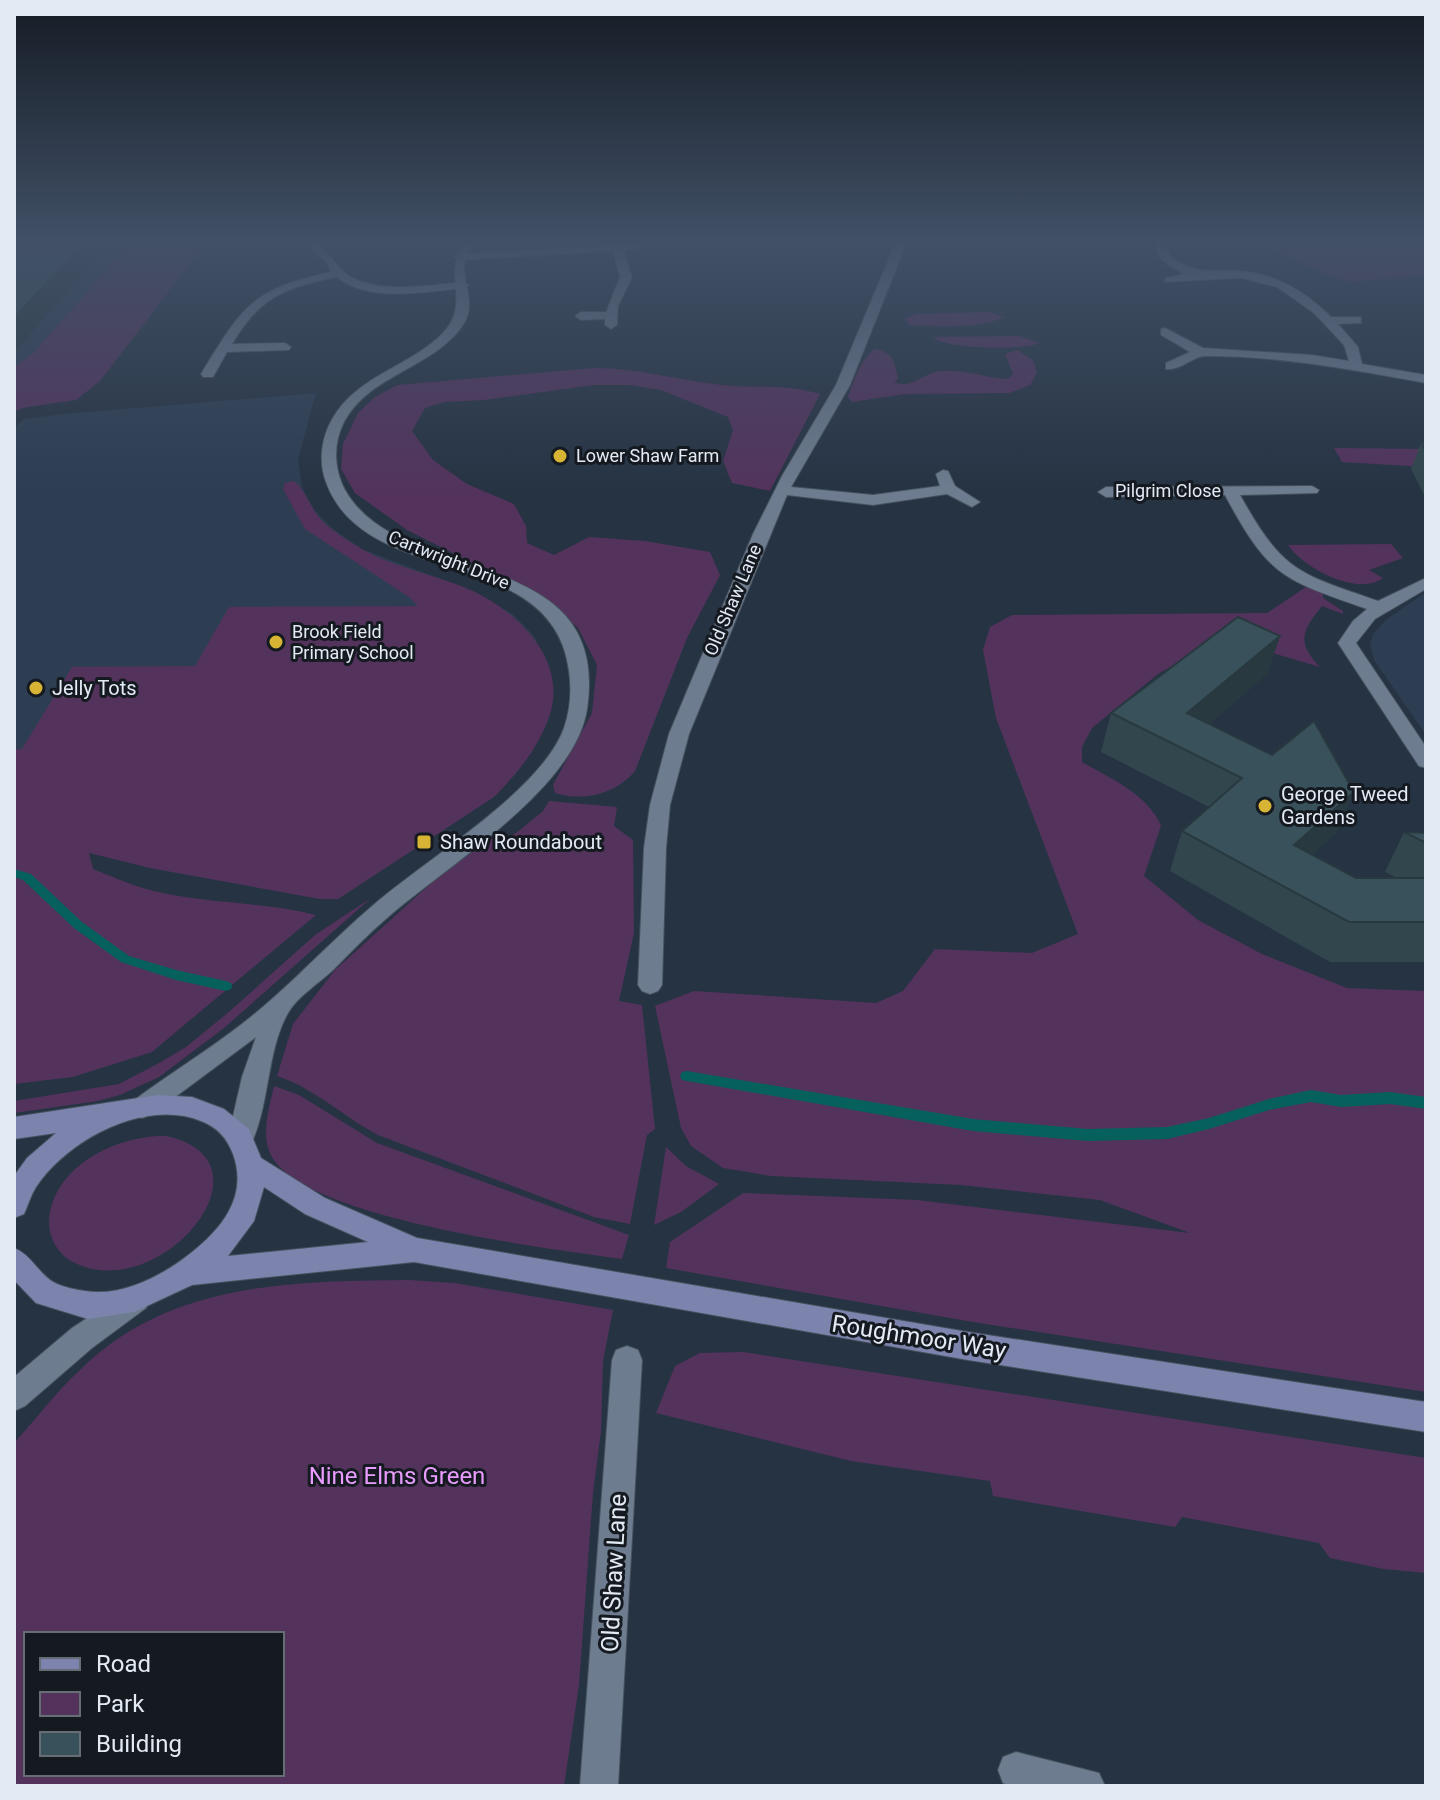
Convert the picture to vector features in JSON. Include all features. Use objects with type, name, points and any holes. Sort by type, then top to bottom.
[{"type":"main road","points":[[14,1128],[130,1110],[183,1106],[210,1113],[233,1126],[253,1166]]},
{"type":"main road","points":[[14,1206],[33,1171],[58,1146],[87,1126],[130,1110]]},
{"type":"main road","name":"Roughmoor Way","points":[[15,1265],[23,1278],[44,1294],[71,1303],[103,1305],[136,1299],[170,1286],[224,1243],[241,1218],[251,1192],[253,1166],[315,1206],[414,1250],[968,1346],[1426,1417]]},
{"type":"main road","name":"Roughmoor Way","points":[[190,1273],[414,1250]]},
{"type":"street","points":[[208,374],[238,323]]},
{"type":"street","name":"Cartwright Drive","points":[[130,1110],[278,1008],[378,913],[530,791],[550,771],[574,730],[578,711],[578,664],[562,624],[550,610],[513,585],[414,549],[363,521],[337,492],[329,471],[327,452],[344,412],[363,391],[436,345],[457,323]]},
{"type":"street","name":"Old Shaw Lane","points":[[650,985],[655,848],[667,772],[701,676],[782,490],[843,385],[868,323]]},
{"type":"street","points":[[1330,323],[1355,352],[1355,367]]},
{"type":"street","points":[[1165,332],[1200,352],[1297,358],[1426,379]]},
{"type":"street","points":[[223,348],[285,347]]},
{"type":"street","points":[[1171,366],[1200,352]]},
{"type":"street","points":[[943,474],[949,489]]},
{"type":"street","points":[[782,490],[873,500],[949,489],[972,502]]},
{"type":"street","name":"Pilgrim Close","points":[[1106,492],[1312,490]]},
{"type":"street","name":"Pilgrim Close","points":[[1230,491],[1264,548],[1281,566],[1309,581],[1381,608]]},
{"type":"street","points":[[1426,583],[1381,608],[1351,633],[1347,643],[1426,762]]},
{"type":"street","name":"Cartwright Drive","points":[[241,1138],[255,1077],[278,1008]]},
{"type":"street","points":[[14,1396],[82,1338],[136,1299]]},
{"type":"street","name":"Old Shaw Lane","points":[[599,1786],[627,1360]]},
{"type":"street","points":[[1016,1770],[1086,1786]]},
{"type":"shaded area","points":[[14,323],[60,323],[32,354],[14,367]]},
{"type":"shaded area","name":"Brook Field Primary School","points":[[316,393],[298,459],[302,487],[314,510],[333,529],[362,549],[474,592],[512,614],[534,636],[548,668],[552,708],[532,752],[494,797],[338,899],[320,899],[150,868],[14,830],[14,428],[24,419],[63,414]]},
{"type":"shaded area","points":[[1426,592],[1426,735],[1374,660],[1370,645],[1373,634],[1387,619]]},
{"type":"green space","points":[[60,323],[145,323],[100,381],[76,400],[22,408],[14,412],[14,367],[32,354]]},
{"type":"green space","points":[[908,323],[984,323],[958,326]]},
{"type":"green space","points":[[1019,336],[1039,343],[984,348],[952,344],[933,337]]},
{"type":"green space","points":[[875,349],[892,359],[898,379],[894,382],[900,384],[944,371],[1008,379],[1013,374],[1005,354],[1017,350],[1033,360],[1037,373],[1030,385],[1010,393],[905,394],[852,402],[848,397],[855,377]]},
{"type":"green space","points":[[594,368],[820,394],[770,491],[732,483],[723,461],[733,430],[728,417],[661,390],[629,385],[594,385],[484,400],[444,402],[425,408],[412,431],[433,460],[467,484],[514,504],[526,526],[527,543],[554,555],[589,537],[645,541],[710,552],[720,575],[687,638],[635,771],[609,790],[577,797],[555,793],[553,785],[592,713],[597,665],[578,628],[546,600],[407,530],[355,493],[341,469],[343,444],[358,413],[375,397],[397,385]]},
{"type":"green space","points":[[1334,448],[1426,449],[1426,467],[1342,462]]},
{"type":"green space","name":"Brook Field Primary School","points":[[294,481],[322,521],[350,542],[389,562],[475,592],[522,625],[544,656],[551,673],[554,692],[547,723],[520,768],[494,797],[338,899],[320,899],[150,868],[89,853],[93,869],[146,889],[316,915],[152,1052],[73,1077],[14,1084],[14,749],[22,749],[72,667],[195,666],[229,607],[418,606],[305,529],[283,489],[285,483]]},
{"type":"green space","points":[[1391,544],[1403,558],[1369,570],[1383,578],[1360,584],[1318,571],[1288,545]]},
{"type":"green space","points":[[1306,587],[1323,593],[1323,598],[1343,611],[1343,614],[1322,606],[1306,630],[1307,650],[1320,667],[1256,648],[1199,651],[1158,674],[1092,728],[1082,747],[1082,762],[1128,788],[1155,815],[1161,826],[1144,876],[1198,920],[1262,954],[1347,988],[1426,991],[1426,1392],[967,1321],[666,1268],[670,1242],[743,1193],[917,1200],[1190,1233],[1100,1200],[961,1185],[771,1176],[723,1168],[691,1146],[681,1128],[655,1006],[694,991],[876,1003],[903,991],[935,949],[1032,953],[1078,934],[996,718],[983,650],[990,627],[1012,615],[1267,613]]},
{"type":"green space","points":[[549,801],[617,807],[614,826],[633,840],[634,933],[619,1001],[642,1005],[655,1129],[647,1135],[630,1224],[594,1217],[378,1135],[316,1095],[277,1076],[293,1024],[335,970],[437,878],[490,839],[511,836],[520,830],[543,811]]},
{"type":"green space","points":[[371,898],[224,1028],[159,1077],[120,1095],[98,1101],[14,1113],[14,1101],[119,1084],[186,1047],[315,935]]},
{"type":"green space","points":[[274,1086],[299,1095],[377,1143],[629,1235],[622,1259],[434,1228],[331,1198],[294,1179],[272,1157],[266,1131]]},
{"type":"green space","points":[[166,1136],[199,1150],[212,1173],[210,1199],[195,1225],[171,1248],[140,1265],[106,1271],[73,1262],[63,1255],[53,1240],[49,1222],[53,1202],[74,1170],[108,1148],[127,1141]]},
{"type":"green space","points":[[666,1147],[686,1166],[719,1184],[681,1212],[654,1225]]},
{"type":"green space","name":"Nine Elms Green","points":[[409,1280],[455,1283],[613,1310],[603,1361],[601,1431],[593,1493],[579,1685],[564,1786],[14,1786],[14,1443],[80,1370],[115,1341],[152,1319],[192,1303],[234,1292],[321,1282]]},
{"type":"green space","points":[[743,1352],[1426,1458],[1426,1573],[1384,1569],[1330,1558],[1319,1543],[1182,1517],[1175,1527],[993,1496],[990,1481],[851,1461],[656,1413],[675,1366],[700,1353]]},
{"type":"building","points":[[1238,617],[1280,636],[1187,713],[1272,755],[1314,721],[1354,792],[1294,845],[1356,878],[1426,878],[1426,922],[1349,922],[1182,831],[1242,778],[1111,713]]},
{"type":"building","points":[[1404,832],[1426,833],[1426,843]]},
{"type":"waterway","points":[[14,873],[27,877],[78,925],[125,959],[226,986]]},
{"type":"waterway","points":[[687,1076],[973,1125],[1088,1135],[1167,1133],[1311,1096],[1341,1101],[1390,1098],[1426,1103]]},
{"type":"place","name":"Lower Shaw Farm","points":[[560,456]]},
{"type":"place","name":"Brook Field Primary School","points":[[276,642]]},
{"type":"place","name":"Jelly Tots","points":[[36,688]]},
{"type":"place","name":"George Tweed Gardens","points":[[1265,806]]},
{"type":"place","name":"Shaw Roundabout","points":[[424,842]]}]
